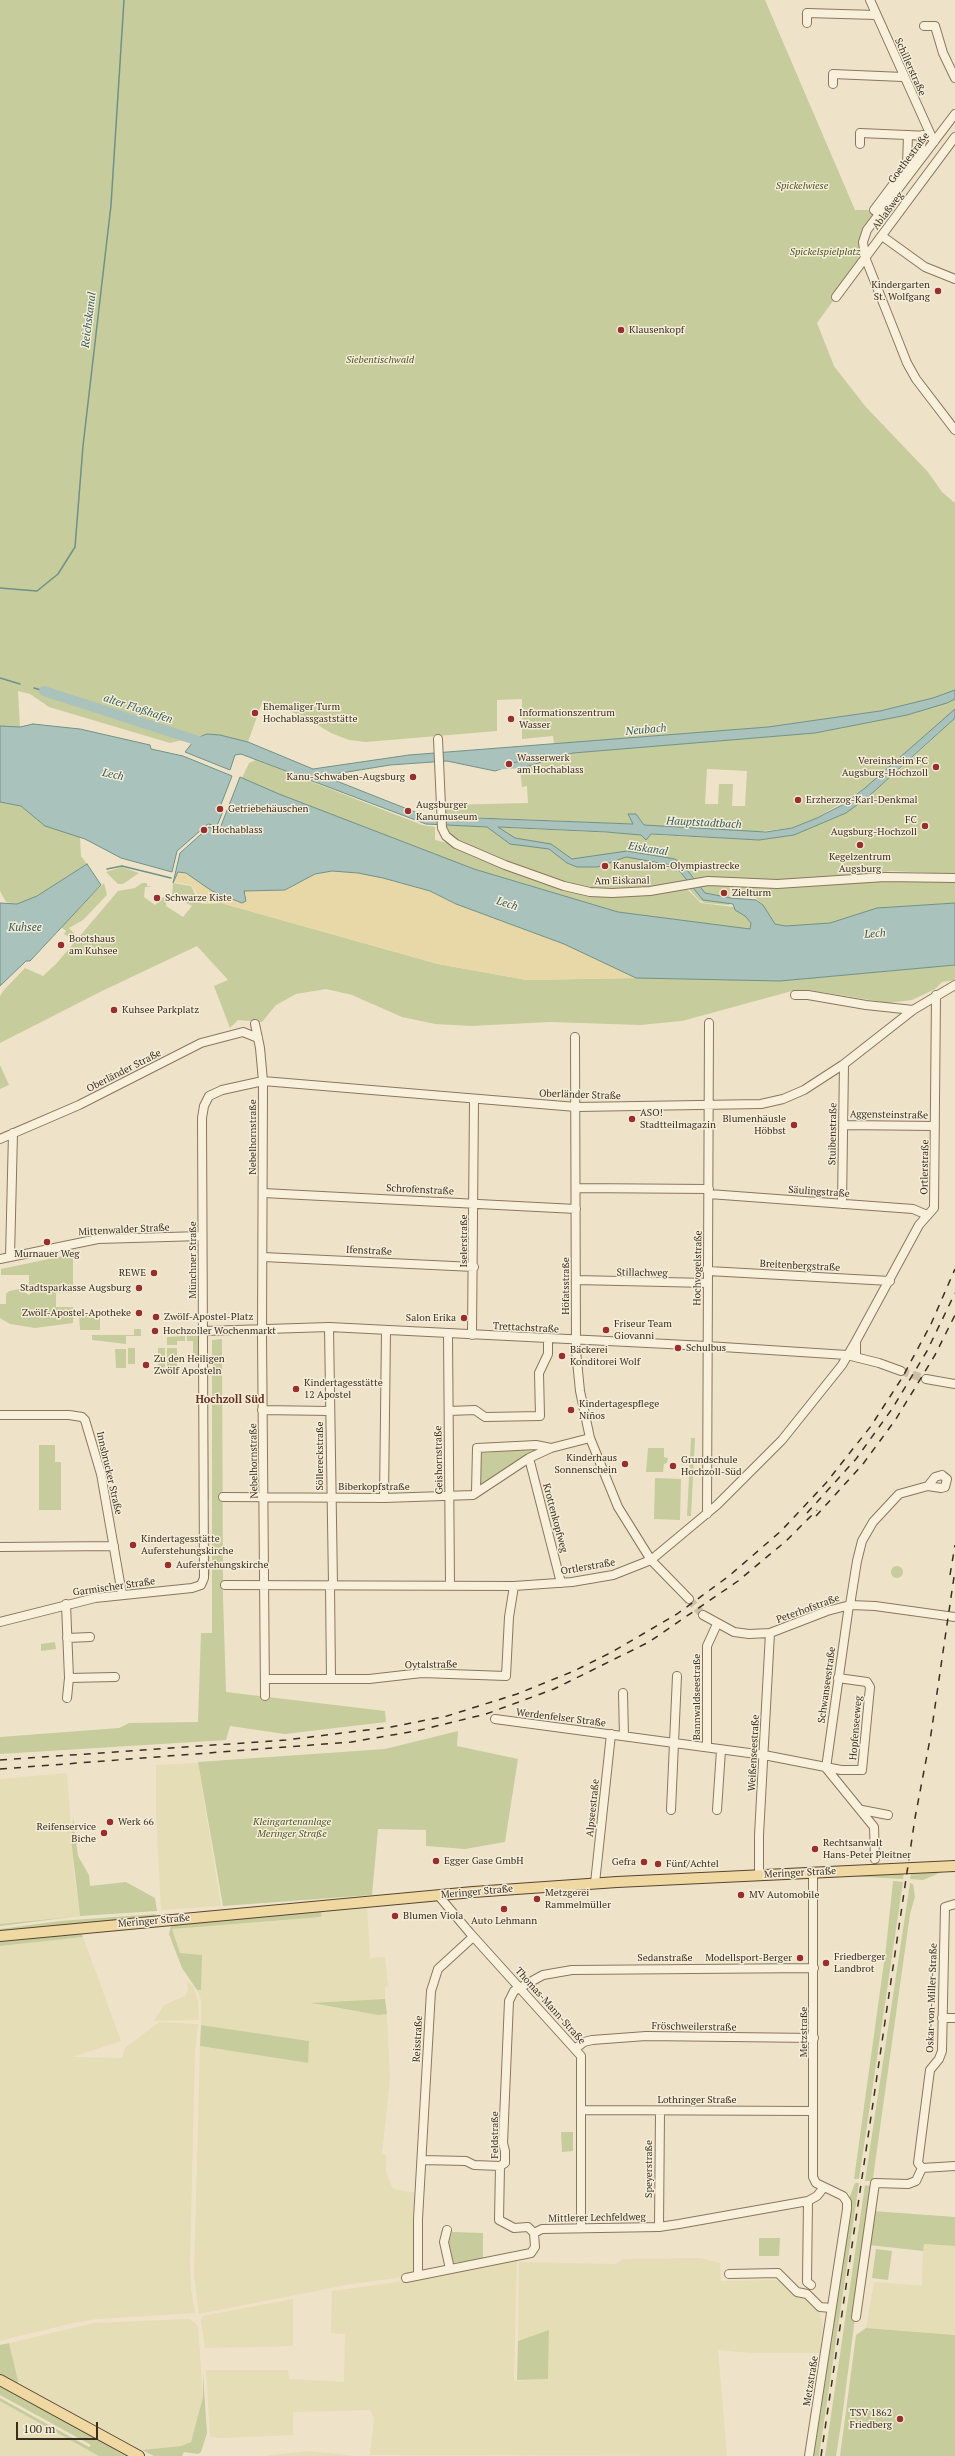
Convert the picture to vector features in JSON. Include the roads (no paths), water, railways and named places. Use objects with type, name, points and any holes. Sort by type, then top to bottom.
[{"type":"main road","name":"Meringer Straße","points":[[0,1936],[438,1895],[595,1883],[759,1874],[955,1866]]},
{"type":"main road","points":[[0,2380],[138,2456]]},
{"type":"street","name":"Schillerstraße","points":[[870,0],[929,138]]},
{"type":"street","points":[[807,22],[807,13],[876,15]]},
{"type":"street","points":[[924,26],[934,26],[943,53],[955,78]]},
{"type":"street","points":[[833,84],[833,74],[903,77]]},
{"type":"street","name":"Goethestraße","points":[[879,214],[874,210],[921,146],[955,114]]},
{"type":"street","points":[[860,144],[860,133],[908,135],[929,138]]},
{"type":"street","name":"Goethestraße","points":[[907,166],[908,135]]},
{"type":"street","name":"Ablaßweg","points":[[836,297],[955,137]]},
{"type":"street","name":"Goethestraße","points":[[929,138],[864,235],[865,257],[909,367],[923,389],[955,430]]},
{"type":"street","points":[[882,236],[926,267],[955,279]]},
{"type":"street","name":"Am Eiskanal","points":[[438,739],[442,828],[446,836],[456,844],[505,865],[577,890],[612,894],[634,893],[699,883],[777,884],[918,876],[955,878]]},
{"type":"street","name":"Oberländer Straße","points":[[263,1081],[474,1100],[576,1107],[758,1104],[783,1099],[804,1090],[844,1064],[913,1010],[936,995],[955,986]]},
{"type":"street","points":[[795,995],[808,995],[866,1005],[913,1010]]},
{"type":"street","name":"Ortlerstraße","points":[[225,1585],[514,1586],[561,1583],[613,1575],[651,1560],[707,1514],[782,1440],[842,1365],[927,1215],[934,1208],[936,995]]},
{"type":"street","name":"Hochvogelstraße","points":[[707,1514],[709,1023]]},
{"type":"street","points":[[255,1024],[263,1081]]},
{"type":"street","name":"Oberländer Straße","points":[[0,1139],[94,1098],[201,1043],[243,1032],[258,1038]]},
{"type":"street","name":"Höfatsstraße","points":[[575,1037],[576,1341],[580,1391],[590,1438],[618,1507],[651,1560],[688,1599]]},
{"type":"street","name":"Stuibenstraße","points":[[842,1204],[844,1064]]},
{"type":"street","name":"Nebelhornstraße","points":[[263,1081],[262,1410],[265,1696]]},
{"type":"street","name":"Münchner Straße","points":[[204,1578],[202,1118],[204,1106],[209,1096],[222,1090],[263,1081]]},
{"type":"street","name":"Iselerstraße","points":[[472,1335],[474,1267],[474,1100]]},
{"type":"street","name":"Aggensteinstraße","points":[[843,1125],[935,1126]]},
{"type":"street","points":[[10,1257],[13,1133]]},
{"type":"street","name":"Säulingstraße","points":[[576,1188],[709,1192],[913,1209],[927,1215]]},
{"type":"street","name":"Schrofenstraße","points":[[263,1193],[576,1209]]},
{"type":"street","name":"Mittenwalder Straße","points":[[0,1259],[98,1239],[202,1236]]},
{"type":"street","name":"Ifenstraße","points":[[262,1257],[474,1267]]},
{"type":"street","name":"Breitenbergstraße","points":[[708,1271],[890,1281]]},
{"type":"street","name":"Stillachweg","points":[[576,1280],[708,1283]]},
{"type":"street","name":"Trettachstraße","points":[[204,1331],[329,1328],[548,1340],[707,1346],[847,1355],[902,1371]]},
{"type":"street","name":"Söllereckstraße","points":[[329,1328],[331,1679]]},
{"type":"street","points":[[384,1498],[386,1330]]},
{"type":"street","name":"Geishornstraße","points":[[448,1334],[450,1586]]},
{"type":"street","points":[[449,1411],[475,1410],[485,1416],[540,1416],[539,1373],[548,1354],[548,1340]]},
{"type":"street","name":"Ortlerstraße","points":[[856,1341],[856,1357]]},
{"type":"street","points":[[926,1379],[955,1384]]},
{"type":"street","points":[[262,1410],[330,1411]]},
{"type":"street","name":"Innsbrucker Straße","points":[[0,1415],[69,1415],[82,1417],[85,1420],[101,1474],[122,1594]]},
{"type":"street","name":"Biberkopfstraße","points":[[223,1497],[384,1498],[473,1495],[529,1458],[551,1448],[590,1438]]},
{"type":"street","name":"Biberkopfstraße","points":[[476,1492],[477,1448],[536,1445],[551,1448]]},
{"type":"street","name":"Krottenkopfweg","points":[[529,1458],[561,1583]]},
{"type":"street","name":"Schwanseestraße","points":[[826,1768],[856,1561],[862,1541],[872,1522],[899,1494],[928,1486]]},
{"type":"street","points":[[0,1547],[114,1546]]},
{"type":"street","name":"Garmischer Straße","points":[[0,1622],[66,1604],[122,1594],[192,1588],[201,1585],[204,1578]]},
{"type":"street","name":"Oytalstraße","points":[[265,1679],[369,1679],[422,1673],[506,1676],[509,1617],[514,1586]]},
{"type":"street","points":[[66,1604],[69,1678],[67,1698]]},
{"type":"street","name":"Peterhofstraße","points":[[717,1624],[734,1632],[770,1633],[827,1611],[850,1605],[875,1606],[955,1617]]},
{"type":"street","points":[[703,1615],[717,1624]]},
{"type":"street","name":"Bannwaldseestraße","points":[[707,1747],[707,1646],[717,1624]]},
{"type":"street","name":"Weißenseestraße","points":[[759,1874],[758,1836],[764,1755],[770,1633]]},
{"type":"street","points":[[67,1638],[90,1637]]},
{"type":"street","points":[[671,1810],[676,1743],[677,1676]]},
{"type":"street","points":[[69,1678],[115,1677]]},
{"type":"street","name":"Hopfenseeweg","points":[[826,1768],[862,1770],[870,1687],[866,1682],[838,1678]]},
{"type":"street","points":[[624,1693],[624,1736]]},
{"type":"street","name":"Werdenfelser Straße","points":[[495,1719],[764,1755],[826,1768]]},
{"type":"street","name":"Alpseestraße","points":[[595,1883],[611,1734]]},
{"type":"street","points":[[718,1810],[722,1750]]},
{"type":"street","points":[[826,1768],[862,1810],[874,1827],[875,1859]]},
{"type":"street","points":[[862,1810],[888,1815]]},
{"type":"street","name":"Metzstraße","points":[[809,2456],[847,2202],[843,2196],[815,2182],[813,2177],[813,1872]]},
{"type":"street","name":"Thomas-Mann-Straße","points":[[438,1895],[473,1937],[576,2048],[581,2056],[581,2228]]},
{"type":"street","name":"Oskar-von-Miller-Straße","points":[[922,2168],[918,2163],[930,2070],[939,2059],[942,2051],[945,1907],[955,1904]]},
{"type":"street","name":"Reisstraße","points":[[418,2275],[418,2219],[434,1979],[438,1969],[473,1937]]},
{"type":"street","name":"Sedanstraße","points":[[520,1988],[543,1975],[572,1970],[814,1968]]},
{"type":"street","name":"Feldstraße","points":[[520,1988],[512,1994],[509,2000],[503,2143],[505,2151],[504,2163],[500,2166],[499,2220],[514,2228],[528,2227],[534,2233]]},
{"type":"street","points":[[942,2018],[955,2018]]},
{"type":"street","name":"Fröschweilerstraße","points":[[576,2048],[584,2042],[592,2040],[646,2036],[814,2038]]},
{"type":"street","name":"Lothringer Straße","points":[[581,2110],[814,2111]]},
{"type":"street","name":"Speyerstraße","points":[[659,2227],[660,2111]]},
{"type":"street","points":[[422,2160],[466,2161],[474,2165],[500,2166]]},
{"type":"street","points":[[856,2317],[874,2183],[908,2184],[916,2181],[922,2168],[955,2166]]},
{"type":"street","points":[[811,2285],[808,2282],[808,2201],[817,2196],[824,2187]]},
{"type":"street","name":"Mittlerer Lechfeldweg","points":[[534,2233],[542,2229],[659,2227],[808,2201]]},
{"type":"street","points":[[447,2230],[444,2242],[450,2269]]},
{"type":"street","points":[[406,2278],[531,2253],[535,2247],[534,2233]]},
{"type":"street","points":[[729,2274],[778,2273],[797,2292],[807,2294],[820,2307],[831,2308]]},
{"type":"water","name":"Lech","points":[[955,690],[955,699],[947,703],[907,715],[815,733],[573,753],[518,769],[517,762],[501,765],[501,769],[495,771],[447,761],[390,765],[329,775],[329,778],[425,816],[633,824],[628,814],[636,814],[644,825],[766,832],[792,828],[817,818],[842,805],[865,788],[955,709],[955,718],[869,796],[846,813],[794,835],[759,840],[651,834],[646,840],[641,835],[498,827],[515,838],[551,844],[572,859],[627,851],[675,859],[684,866],[705,893],[731,898],[756,900],[763,905],[775,924],[786,926],[830,923],[877,908],[955,903],[955,965],[780,981],[636,978],[564,944],[456,904],[430,891],[383,878],[358,873],[332,871],[315,874],[285,890],[244,891],[246,901],[242,903],[212,891],[186,873],[178,872],[173,883],[180,853],[209,827],[219,831],[240,777],[279,794],[474,869],[618,912],[750,929],[751,923],[745,916],[735,910],[733,904],[703,900],[678,869],[671,865],[626,857],[598,867],[577,867],[567,863],[549,849],[510,844],[487,827],[426,824],[241,754],[235,755],[230,770],[185,752],[196,738],[207,734],[220,735],[248,742],[313,769],[409,755],[768,727],[880,711],[933,698]]},
{"type":"water","name":"Lech","points":[[33,724],[80,729],[150,745],[151,749],[183,756],[232,776],[220,807],[217,806],[216,808],[223,811],[217,826],[208,824],[177,851],[172,872],[121,858],[85,839],[45,826],[21,806],[0,802],[0,726],[20,727]]},
{"type":"water","name":"Kuhsee","points":[[87,864],[101,885],[30,961],[26,961],[0,986],[0,903],[17,904],[37,896]]},
{"type":"waterway","name":"Reichskanal","points":[[0,588],[37,591],[58,574],[75,547],[83,446],[111,205],[124,0]]},
{"type":"waterway","points":[[0,678],[20,684]]},
{"type":"waterway","points":[[34,688],[44,691]]},
{"type":"waterway","name":"alter Floßhafen","points":[[44,691],[208,744]]},
{"type":"waterway","points":[[494,767],[525,765]]},
{"type":"waterway","points":[[107,869],[122,866],[171,878]]},
{"type":"tunnel","points":[[901,1371],[926,1379]]},
{"type":"tunnel","points":[[689,1599],[703,1615]]},
{"type":"railway","points":[[0,1760],[286,1740],[391,1727],[447,1716],[517,1694],[574,1671],[612,1652],[677,1614],[729,1576],[781,1531],[826,1483],[871,1426],[902,1378],[931,1324],[955,1269]]},
{"type":"railway","points":[[807,1513],[856,1459],[892,1409],[927,1351],[955,1293]]},
{"type":"railway","points":[[816,1516],[863,1464],[896,1419],[935,1355],[955,1315]]},
{"type":"railway","points":[[0,1769],[351,1742],[416,1731],[486,1714],[554,1689],[649,1642],[738,1581],[786,1541],[817,1510]]},
{"type":"railway","points":[[950,1575],[955,1545]]},
{"type":"railway","points":[[821,2456],[915,1818],[931,1734],[955,1570]]},
{"type":"place","name":"Kindergarten St. Wolfgang","points":[[938,291]]},
{"type":"place","name":"Klausenkopf","points":[[621,330]]},
{"type":"place","name":"Ehemaliger Turm Hochablassgaststätte","points":[[255,713]]},
{"type":"place","name":"Informationszentrum Wasser","points":[[511,719]]},
{"type":"place","name":"Wasserwerk am Hochablass","points":[[509,764]]},
{"type":"place","name":"Vereinsheim FC Augsburg-Hochzoll","points":[[936,767]]},
{"type":"place","name":"Kanu-Schwaben-Augsburg","points":[[413,777]]},
{"type":"place","name":"Erzherzog-Karl-Denkmal","points":[[798,800]]},
{"type":"place","name":"Getriebehäuschen","points":[[220,809]]},
{"type":"place","name":"Augsburger Kanumuseum","points":[[408,811]]},
{"type":"place","name":"FC Augsburg-Hochzoll","points":[[925,826]]},
{"type":"place","name":"Hochablass","points":[[204,830]]},
{"type":"place","name":"Kegelzentrum Augsburg","points":[[860,845]]},
{"type":"place","name":"Kanuslalom-Olympiastrecke","points":[[605,866]]},
{"type":"place","name":"Zielturm","points":[[724,893]]},
{"type":"place","name":"Schwarze Kiste","points":[[157,898]]},
{"type":"place","name":"Bootshaus am Kuhsee","points":[[61,945]]},
{"type":"place","name":"Kuhsee Parkplatz","points":[[114,1010]]},
{"type":"place","name":"ASO! Stadtteilmagazin","points":[[632,1119]]},
{"type":"place","name":"Blumenhäusle Höbbst","points":[[794,1125]]},
{"type":"place","name":"Murnauer Weg","points":[[47,1242]]},
{"type":"place","name":"REWE","points":[[154,1273]]},
{"type":"place","name":"Stadtsparkasse Augsburg","points":[[139,1288]]},
{"type":"place","name":"Zwölf-Apostel-Apotheke","points":[[139,1313]]},
{"type":"place","name":"Zwölf-Apostel-Platz","points":[[156,1317]]},
{"type":"place","name":"Salon Erika","points":[[464,1318]]},
{"type":"place","name":"Friseur Team Giovanni","points":[[606,1330]]},
{"type":"place","name":"Hochzoller Wochenmarkt","points":[[155,1331]]},
{"type":"place","name":"Schulbus","points":[[678,1348]]},
{"type":"place","name":"Bäckerei Konditorei Wolf","points":[[562,1356]]},
{"type":"place","name":"Zu den Heiligen Zwölf Aposteln","points":[[146,1365]]},
{"type":"place","name":"Kindertagesstätte 12 Apostel","points":[[296,1389]]},
{"type":"place","name":"Kindertagespflege Niños","points":[[571,1410]]},
{"type":"place","name":"Kinderhaus Sonnenschein","points":[[625,1464]]},
{"type":"place","name":"Grundschule Hochzoll-Süd","points":[[673,1466]]},
{"type":"place","name":"Kindertagesstätte Auferstehungskirche","points":[[133,1545]]},
{"type":"place","name":"Auferstehungskirche","points":[[168,1565]]},
{"type":"place","name":"Werk 66","points":[[110,1822]]},
{"type":"place","name":"Reifenservice Biche","points":[[104,1833]]},
{"type":"place","name":"Rechtsanwalt Hans-Peter Pleitner","points":[[815,1849]]},
{"type":"place","name":"Egger Gase GmbH","points":[[436,1861]]},
{"type":"place","name":"Gefra","points":[[644,1862]]},
{"type":"place","name":"Fünf/Achtel","points":[[658,1864]]},
{"type":"place","name":"MV Automobile","points":[[741,1895]]},
{"type":"place","name":"Metzgerei Rammelmüller","points":[[537,1899]]},
{"type":"place","name":"Auto Lehmann","points":[[504,1909]]},
{"type":"place","name":"Blumen Viola","points":[[395,1916]]},
{"type":"place","name":"Modellsport-Berger","points":[[800,1958]]},
{"type":"place","name":"Friedberger Landbrot","points":[[826,1963]]},
{"type":"place","name":"TSV 1862 Friedberg","points":[[900,2419]]},
{"type":"district","name":"Hochzoll Süd","points":[[230,1400]]},
{"type":"park label","name":"Spickelwiese","points":[[802,186]]},
{"type":"park label","name":"Spickelspielplatz","points":[[825,252]]},
{"type":"park label","name":"Siebentischwald","points":[[380,360]]},
{"type":"park label","name":"Kleingartenanlage Meringer Straße","points":[[292,1828]]},
{"type":"water label","name":"Neubach","points":[[646,730]]},
{"type":"water label","name":"Hauptstadtbach","points":[[704,823]]},
{"type":"water label","name":"Eiskanal","points":[[648,849]]}]
